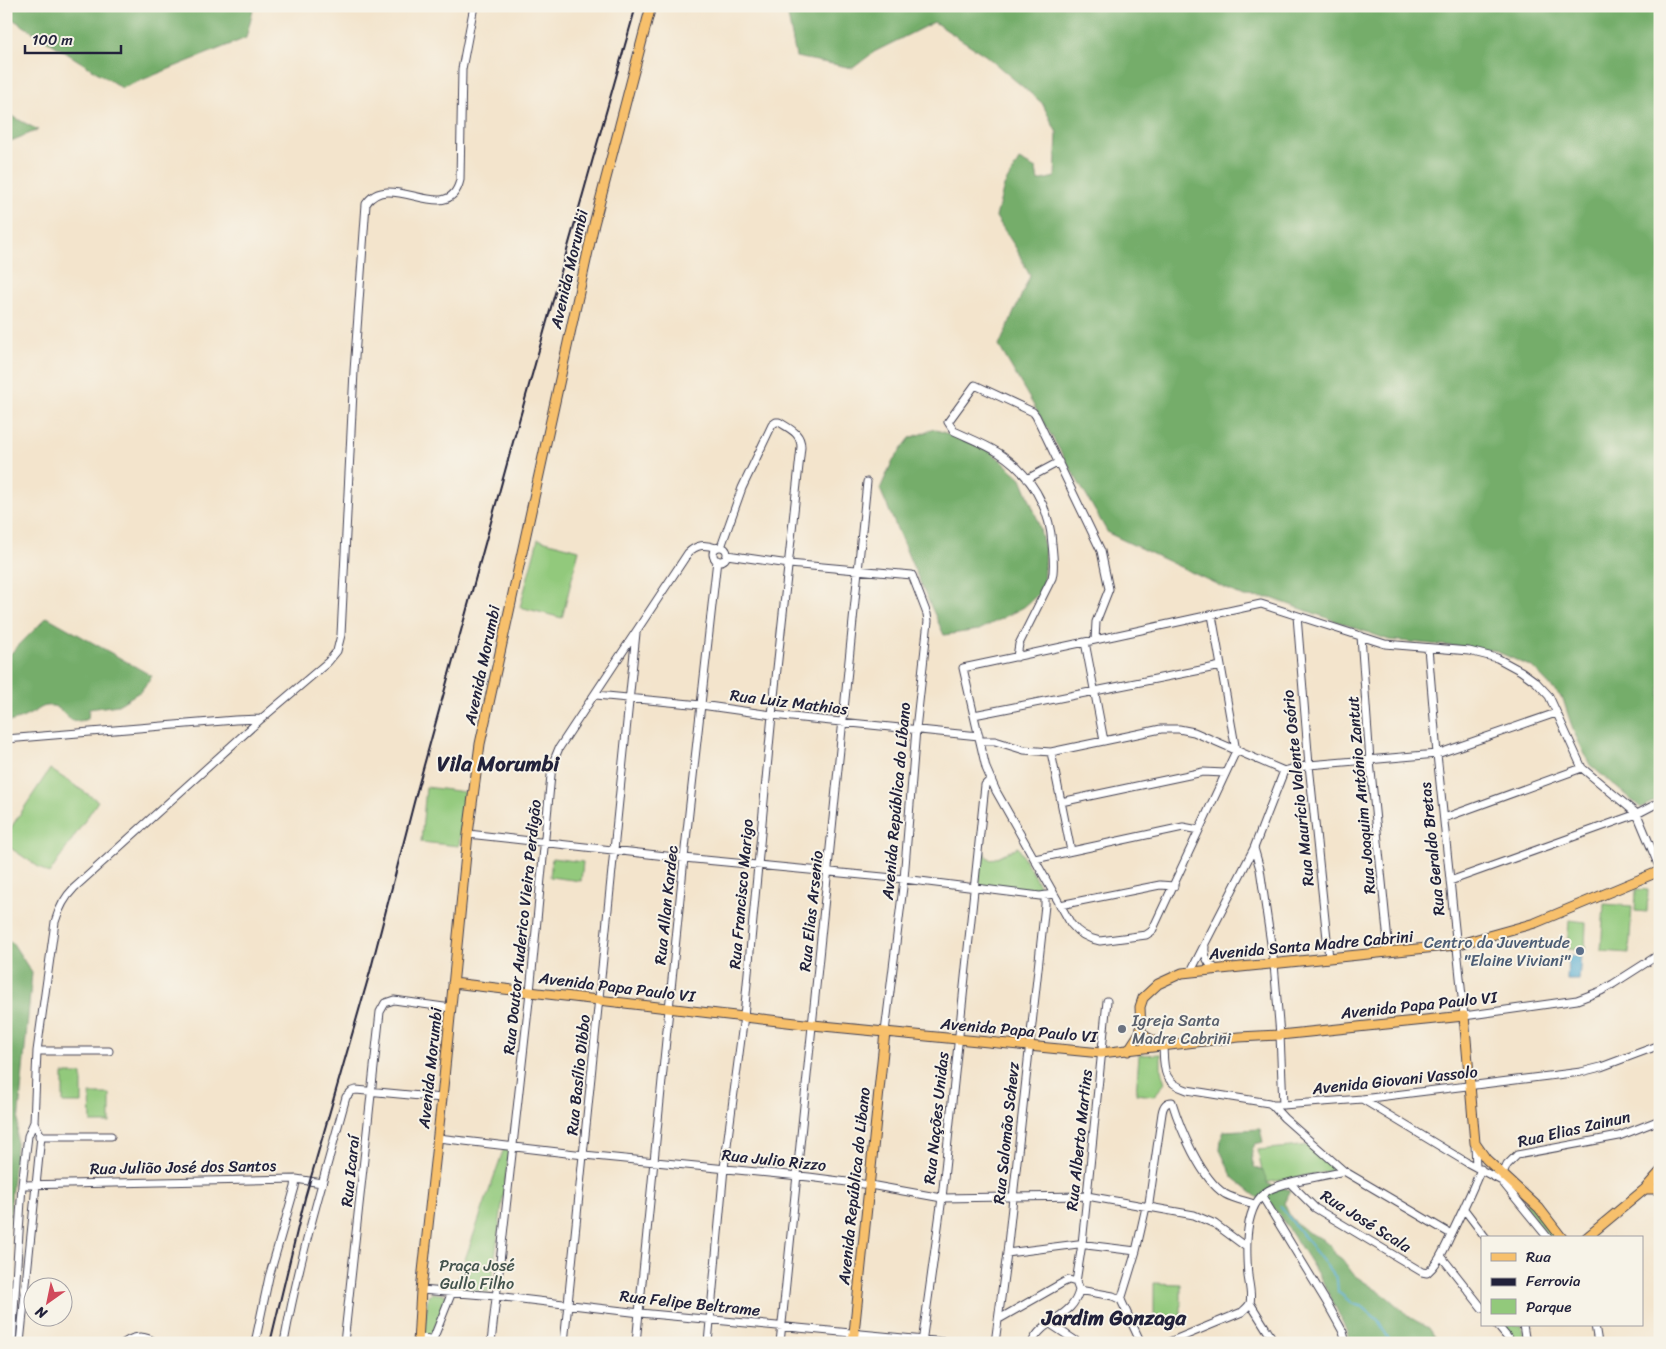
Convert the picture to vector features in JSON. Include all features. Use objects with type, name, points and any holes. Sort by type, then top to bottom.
[{"type":"main road","name":"Avenida Morumbi","points":[[418,1340],[421,1290],[468,834],[481,739],[594,224],[651,6]]},
{"type":"main road","name":"Avenida Santa Madre Cabrini","points":[[1141,1031],[1140,1007],[1143,998],[1171,977],[1191,971],[1456,945],[1535,923],[1660,870]]},
{"type":"main road","name":"Avenida Papa Paulo VI","points":[[453,983],[813,1025],[1101,1053],[1239,1037],[1280,1035],[1464,1016]]},
{"type":"main road","name":"Rua Geraldo Bretas","points":[[1464,1016],[1476,1144]]},
{"type":"main road","points":[[1128,1050],[1141,1031],[1146,1037],[1162,1045]]},
{"type":"main road","name":"Avenida República do Libano","points":[[854,1338],[886,1032]]},
{"type":"main road","points":[[1476,1144],[1502,1177],[1539,1208],[1560,1236]]},
{"type":"main road","points":[[1589,1236],[1645,1189],[1660,1172]]},
{"type":"main road","points":[[1645,1189],[1660,1189]]},
{"type":"street","points":[[12,1343],[22,1185],[28,1136],[34,1122],[37,1051],[55,922],[62,903],[74,888],[261,719],[328,662],[337,651],[340,644],[354,371],[366,204],[375,195],[389,191],[443,200],[454,194],[458,188],[460,180],[462,69],[474,6]]},
{"type":"street","points":[[1017,657],[1018,644],[1054,571],[1052,536],[1039,496],[1028,479],[1014,464],[998,452],[954,431],[950,427],[948,422],[975,385],[1033,412],[1100,547],[1109,584],[1108,593],[1096,622],[1096,640]]},
{"type":"street","name":"Rua Francisco Marigo","points":[[708,1343],[724,1168],[744,1016],[772,715],[801,447],[801,441],[796,433],[779,422],[772,425],[742,488],[718,548]]},
{"type":"street","points":[[1028,479],[1059,462]]},
{"type":"street","name":"Rua Elias Arsenio","points":[[780,1343],[867,482]]},
{"type":"street","name":"Rua Doutor Auderico Vieira Perdigão","points":[[491,1343],[514,1146],[552,765],[554,758],[636,630],[691,550],[702,545],[718,548]]},
{"type":"street","points":[[718,548],[726,550],[727,555],[725,559],[717,560],[713,553],[718,548]]},
{"type":"street","points":[[727,555],[789,564],[859,570]]},
{"type":"street","name":"Rua Allan Kardec","points":[[636,1343],[684,858],[717,560]]},
{"type":"street","name":"Avenida República do Líbano","points":[[859,570],[912,575],[928,621],[916,729],[904,879],[886,1032]]},
{"type":"street","points":[[1212,615],[1236,750],[1154,929],[1146,935],[1103,940],[1093,940],[1080,933],[1074,928],[1060,905],[986,768],[963,668],[1261,604],[1385,644],[1478,653],[1506,662],[1522,671],[1549,696],[1582,768],[1636,814],[1660,870]]},
{"type":"street","name":"Rua Maurício Valente Osório","points":[[1297,616],[1309,765],[1329,958]]},
{"type":"street","name":"Rua Basílio Dibbo","points":[[564,1343],[631,698],[636,630]]},
{"type":"street","name":"Rua Joaquim António Zantut","points":[[1362,636],[1370,761],[1389,952]]},
{"type":"street","points":[[1085,642],[1104,741]]},
{"type":"street","name":"Rua Geraldo Bretas","points":[[1428,648],[1464,1016]]},
{"type":"street","points":[[974,716],[1221,666]]},
{"type":"street","name":"Rua Luiz Mathias","points":[[596,695],[916,729],[980,738],[1024,750],[1051,752],[1161,729],[1179,729],[1194,732],[1284,771]]},
{"type":"street","points":[[1191,971],[1254,848],[1284,771],[1309,765],[1437,754],[1556,713]]},
{"type":"street","points":[[6,739],[261,719]]},
{"type":"street","points":[[1051,752],[1071,851]]},
{"type":"street","points":[[1444,818],[1582,768]]},
{"type":"street","points":[[1061,802],[1203,772],[1225,773]]},
{"type":"street","name":"Rua Nações Unidas","points":[[922,1341],[942,1198],[985,785],[991,779]]},
{"type":"street","points":[[1450,881],[1636,814],[1660,802]]},
{"type":"street","points":[[1034,859],[1183,828],[1199,830]]},
{"type":"street","points":[[468,834],[684,858],[904,879],[967,886],[974,889],[1045,896],[1054,894]]},
{"type":"street","points":[[1254,848],[1260,869],[1274,964],[1283,1105]]},
{"type":"street","points":[[1060,905],[1160,885],[1174,886]]},
{"type":"street","name":"Rua Salomão Schevz","points":[[995,1343],[1007,1254],[1046,905],[1045,896]]},
{"type":"street","points":[[1206,942],[1205,956],[1212,966],[1217,969]]},
{"type":"street","name":"Avenida Papa Paulo VI","points":[[1464,1016],[1577,1000],[1613,984],[1660,954]]},
{"type":"street","name":"Rua Icaraí","points":[[344,1343],[380,1012],[385,1003],[394,1000],[451,1008]]},
{"type":"street","name":"Rua Alberto Martins","points":[[1076,1282],[1082,1244],[1107,1001]]},
{"type":"street","name":"Avenida Giovani Vassolo","points":[[1162,1045],[1165,1075],[1179,1087],[1272,1105],[1283,1105],[1362,1099],[1592,1070],[1660,1045]]},
{"type":"street","points":[[37,1051],[109,1051]]},
{"type":"street","points":[[284,1343],[291,1301],[346,1097],[349,1093],[356,1090],[442,1098]]},
{"type":"street","points":[[1362,1099],[1478,1168],[1502,1177],[1546,1236]]},
{"type":"street","points":[[1121,1300],[1136,1251],[1146,1207],[1149,1203],[1163,1108],[1170,1102],[1172,1102],[1190,1147],[1213,1184],[1226,1195],[1254,1204]]},
{"type":"street","points":[[1272,1105],[1344,1171],[1451,1234]]},
{"type":"street","name":"Rua Elias Zainun","points":[[1502,1177],[1507,1166],[1517,1155],[1619,1136],[1660,1120]]},
{"type":"street","points":[[20,1343],[41,1136],[34,1122]]},
{"type":"street","points":[[28,1136],[111,1136]]},
{"type":"street","name":"Rua Julio Rizzo","points":[[438,1138],[584,1155],[797,1176],[870,1185],[942,1198],[1087,1196],[1194,1215],[1226,1231],[1246,1247]]},
{"type":"street","name":"Rua Geraldo Bretas","points":[[1432,1269],[1441,1256],[1464,1209],[1478,1168],[1476,1144]]},
{"type":"street","points":[[1275,1343],[1250,1303],[1246,1247],[1254,1204],[1269,1191],[1290,1183],[1344,1171]]},
{"type":"street","points":[[296,1179],[322,1183]]},
{"type":"street","name":"Rua Julião José dos Santos","points":[[22,1185],[296,1179],[261,1310],[255,1343]]},
{"type":"street","name":"Rua José Scala","points":[[1290,1183],[1315,1208],[1422,1272],[1427,1273],[1432,1269]]},
{"type":"street","points":[[1262,1196],[1344,1332],[1346,1343]]},
{"type":"street","points":[[1464,1209],[1484,1236]]},
{"type":"street","points":[[1007,1254],[1082,1244],[1136,1251]]},
{"type":"street","points":[[1441,1256],[1481,1307]]},
{"type":"street","points":[[999,1319],[1064,1282],[1069,1280],[1076,1282],[1079,1290],[1073,1306],[1040,1330],[1032,1343]]},
{"type":"street","name":"Rua Felipe Beltrame","points":[[421,1290],[782,1326],[854,1338],[956,1343]]},
{"type":"street","points":[[1079,1290],[1113,1296],[1121,1300],[1141,1343]]},
{"type":"street","points":[[418,1340],[434,1337],[452,1292]]},
{"type":"street","points":[[1167,1343],[1242,1312],[1250,1303]]},
{"type":"street","points":[[1049,1323],[1079,1343]]},
{"type":"street","points":[[1498,1326],[1512,1343]]},
{"type":"street","points":[[1523,1326],[1526,1343]]},
{"type":"street","points":[[1594,1326],[1598,1343]]},
{"type":"street","points":[[124,1343],[131,1338],[139,1337],[147,1338],[156,1343]]},
{"type":"green space","points":[[6,6],[254,6],[246,38],[122,88],[6,15]]},
{"type":"green space","points":[[786,6],[1660,6],[1660,798],[1641,808],[1590,765],[1573,730],[1563,699],[1532,667],[1493,650],[1389,640],[1271,598],[1244,597],[1108,533],[999,346],[1030,276],[1016,248],[996,217],[1004,186],[1019,160],[1036,169],[1038,181],[1055,177],[1057,133],[1042,103],[985,55],[934,22],[874,52],[853,68],[796,57]]},
{"type":"green space","points":[[6,113],[38,130],[6,143]]},
{"type":"green space","points":[[934,429],[987,448],[1021,478],[1037,518],[1045,549],[1043,590],[1024,607],[979,630],[944,635],[880,489],[893,460],[910,438]]},
{"type":"green space","points":[[538,539],[579,550],[562,618],[520,607]]},
{"type":"green space","points":[[47,617],[152,676],[141,691],[118,705],[89,709],[88,719],[73,720],[58,708],[47,706],[22,718],[6,722],[6,658]]},
{"type":"green space","points":[[50,769],[98,801],[49,874],[6,845],[6,835]]},
{"type":"green space","points":[[426,787],[465,792],[459,846],[421,842]]},
{"type":"green space","points":[[1018,847],[1044,894],[978,886],[982,852],[991,860]]},
{"type":"green space","points":[[552,858],[583,862],[581,881],[550,877]]},
{"type":"green space","points":[[1636,889],[1648,890],[1647,912],[1635,911]]},
{"type":"green space","points":[[1604,904],[1632,906],[1629,953],[1601,951]]},
{"type":"green space","points":[[1569,920],[1586,922],[1585,951],[1567,949]]},
{"type":"green space","points":[[6,942],[12,942],[32,973],[6,1254]]},
{"type":"green space","points":[[1161,1054],[1161,1070],[1165,1083],[1154,1096],[1136,1094],[1139,1055]]},
{"type":"green space","points":[[63,1074],[82,1074],[82,1103],[63,1103]]},
{"type":"green space","points":[[90,1094],[110,1094],[110,1123],[91,1123]]},
{"type":"green space","points":[[1260,1129],[1263,1142],[1255,1144],[1252,1151],[1255,1168],[1263,1171],[1268,1184],[1291,1190],[1284,1203],[1290,1216],[1309,1233],[1323,1239],[1331,1246],[1335,1254],[1342,1259],[1354,1275],[1387,1297],[1411,1318],[1429,1328],[1439,1343],[1351,1343],[1324,1285],[1290,1232],[1266,1197],[1258,1198],[1233,1178],[1220,1150],[1224,1131]]},
{"type":"green space","points":[[1311,1145],[1333,1166],[1332,1171],[1264,1183],[1258,1150]]},
{"type":"green space","name":"Praça José Gullo Filho","points":[[504,1148],[509,1152],[491,1288],[488,1292],[455,1288]]},
{"type":"green space","points":[[1528,1202],[1557,1236],[1548,1236],[1525,1205]]},
{"type":"green space","points":[[1154,1283],[1181,1284],[1181,1326],[1154,1326]]},
{"type":"green space","points":[[432,1293],[449,1295],[431,1336],[424,1335],[428,1295]]},
{"type":"green space","points":[[1503,1326],[1522,1326],[1524,1343],[1518,1343]]},
{"type":"water","points":[[1568,955],[1581,956],[1579,980],[1567,980]]},
{"type":"waterway","points":[[1280,1206],[1337,1279],[1338,1292],[1353,1304],[1363,1307],[1378,1320],[1391,1343]]},
{"type":"railway","points":[[270,1343],[305,1198],[370,972],[418,787],[636,6]]},
{"type":"place","name":"Centro da Juventude \"Elaine Viviani\"","points":[[1580,951]]},
{"type":"place","name":"Igreja Santa Madre Cabrini","points":[[1122,1029]]},
{"type":"district","name":"Vila Morumbi","points":[[498,764]]},
{"type":"district","name":"Jardim Gonzaga","points":[[1114,1318]]}]
